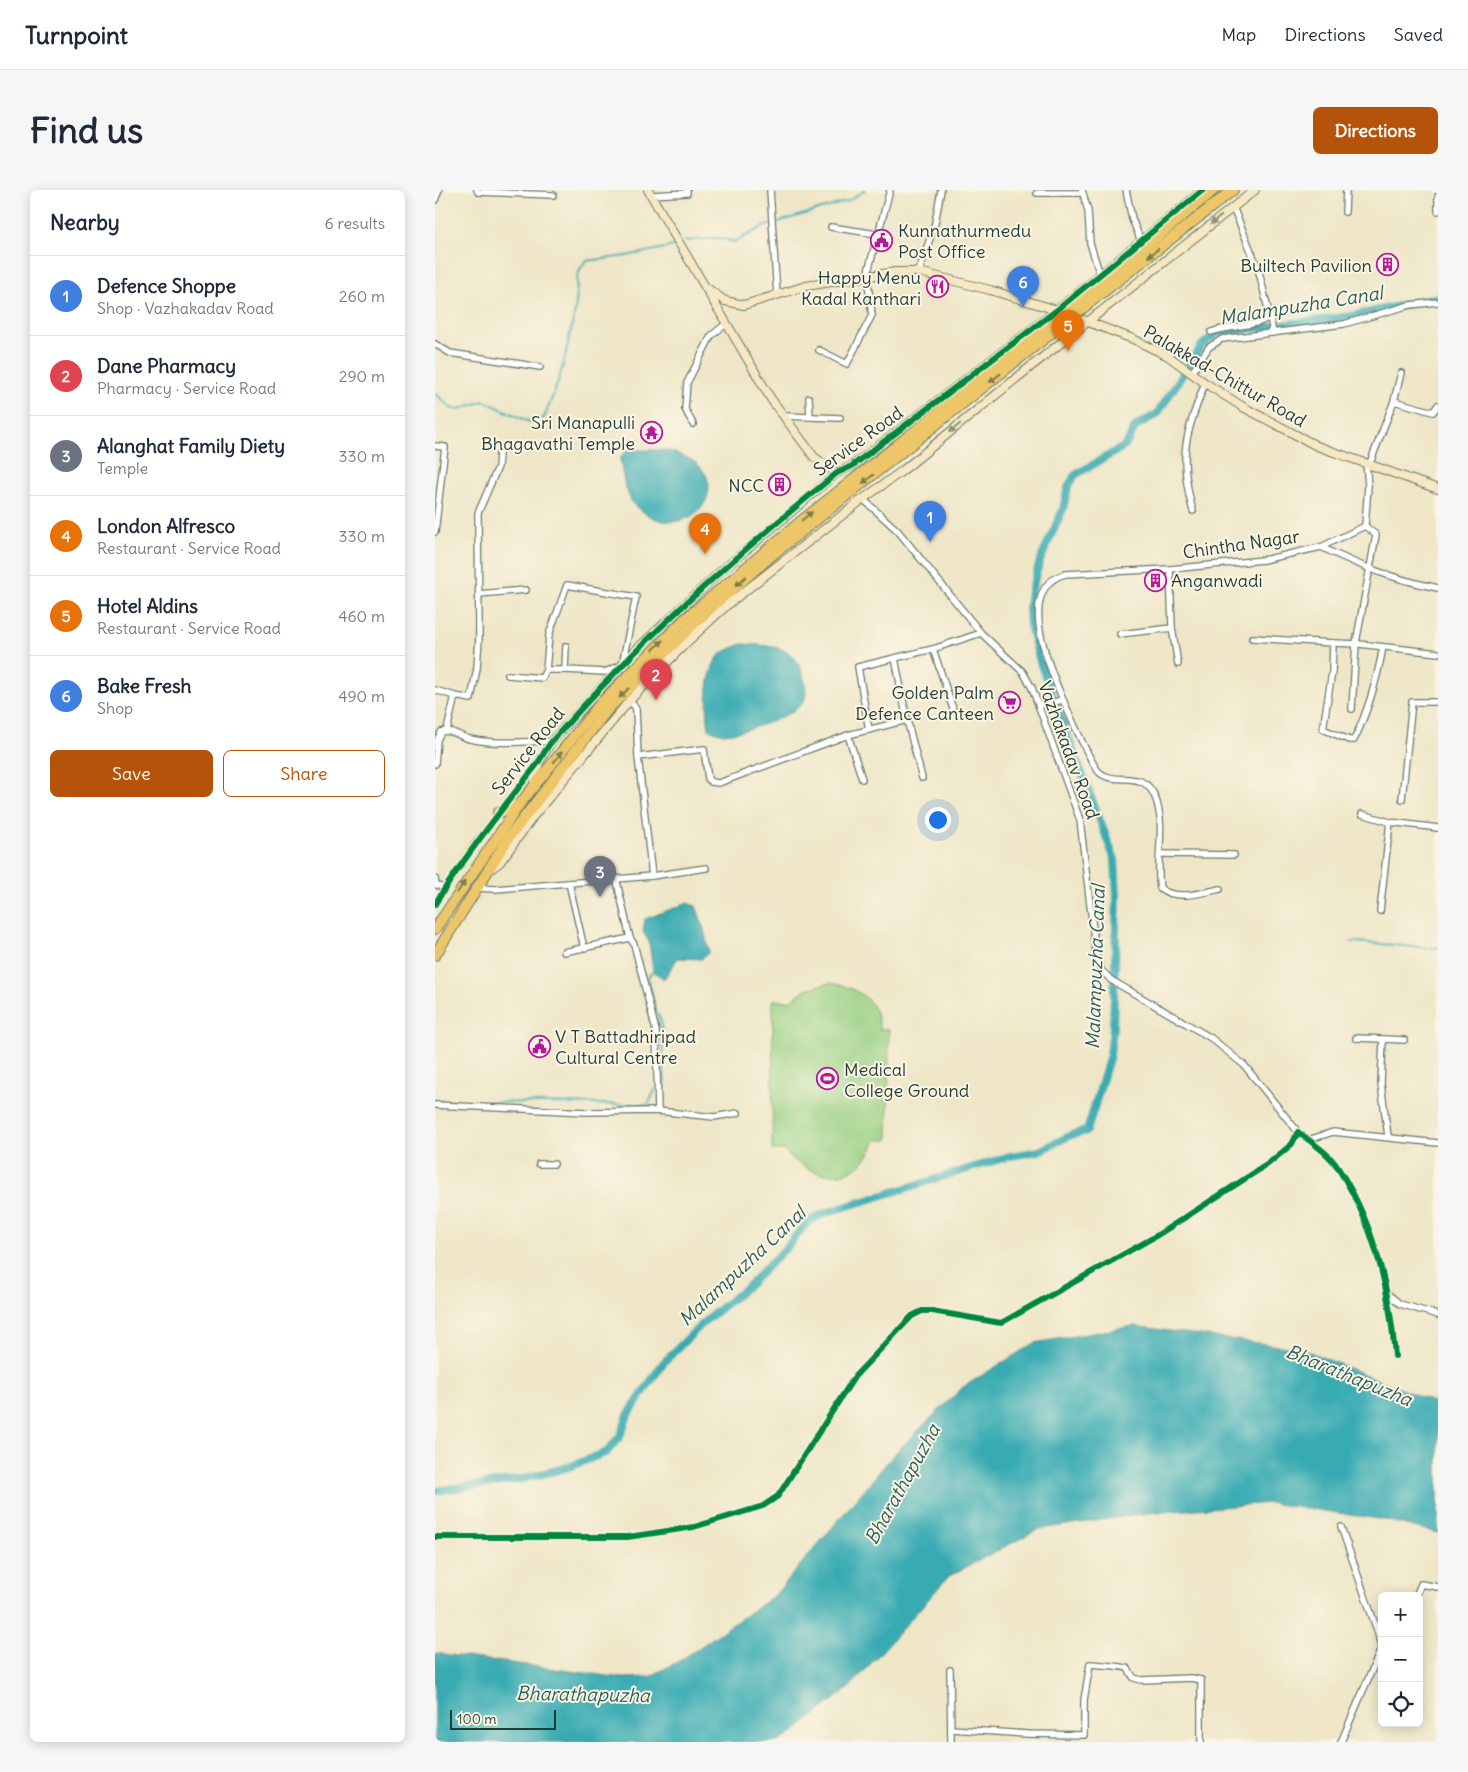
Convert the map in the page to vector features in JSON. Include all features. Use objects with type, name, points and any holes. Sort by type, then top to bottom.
[{"type":"highway","points":[[1080,306],[1213,190]]},
{"type":"highway","points":[[435,929],[519,805],[599,705],[721,587],[1057,319],[1080,306],[1233,190]]},
{"type":"highway","points":[[435,955],[475,888],[509,837],[608,709],[707,611],[1057,319]]},
{"type":"highway","points":[[498,813],[519,805]]},
{"type":"street","points":[[435,200],[439,190]]},
{"type":"street","points":[[477,190],[478,192],[498,195],[553,195]]},
{"type":"street","points":[[650,193],[687,193],[687,190]]},
{"type":"street","points":[[770,190],[777,295]]},
{"type":"street","points":[[819,350],[847,364],[872,315],[867,275],[890,190]]},
{"type":"street","points":[[919,272],[935,223],[941,190]]},
{"type":"street","points":[[1126,190],[1132,219],[1141,241]]},
{"type":"street","name":"Service Road","points":[[435,904],[498,813],[539,762],[552,740],[622,665],[721,571],[837,473],[852,466],[1057,319],[1099,275],[1203,190]]},
{"type":"street","points":[[485,874],[500,862],[535,814],[630,700],[688,641],[727,605],[902,471],[1255,190]]},
{"type":"street","points":[[1345,212],[1346,190]]},
{"type":"street","points":[[1037,193],[1082,191],[1088,211],[1090,243],[1099,275]]},
{"type":"street","name":"Palakkad-Chittur Road","points":[[650,193],[783,416],[814,457],[837,473]]},
{"type":"street","points":[[1438,196],[1438,211]]},
{"type":"street","points":[[1233,207],[1258,268],[1273,333]]},
{"type":"street","points":[[831,226],[877,234]]},
{"type":"street","name":"Palakkad-Chittur Road","points":[[707,288],[725,301],[744,305],[805,286],[867,275],[919,272],[990,290],[1057,319],[1089,322],[1133,339],[1168,356],[1205,384],[1274,424],[1317,446],[1368,462],[1438,489]]},
{"type":"street","points":[[1191,373],[1214,342],[1344,324],[1410,305],[1438,302]]},
{"type":"street","points":[[1211,332],[1224,328],[1247,327],[1270,317]]},
{"type":"street","points":[[693,424],[685,409],[687,383],[711,336],[727,323]]},
{"type":"street","points":[[435,344],[450,353],[541,367]]},
{"type":"street","points":[[1352,709],[1356,644],[1376,535],[1365,526],[1368,462],[1394,401],[1401,373]]},
{"type":"street","points":[[1193,512],[1185,482],[1183,459],[1189,425],[1205,384]]},
{"type":"street","points":[[809,398],[811,417]]},
{"type":"street","points":[[1394,401],[1433,412],[1438,405]]},
{"type":"street","points":[[783,416],[840,418]]},
{"type":"street","points":[[435,446],[445,447],[437,486],[435,532]]},
{"type":"street","points":[[435,690],[471,699],[479,648],[478,514],[498,467],[499,454]]},
{"type":"street","name":"Vazhakadav Road","points":[[863,499],[898,531],[981,633],[1023,672],[1039,705],[1080,820],[1096,955],[1101,970],[1111,980],[1211,1038],[1244,1065],[1298,1132]]},
{"type":"street","name":"Chintha Nagar","points":[[1161,854],[1160,821],[1154,794],[1146,783],[1131,778],[1102,775],[1097,771],[1063,700],[1043,650],[1039,606],[1041,595],[1047,582],[1065,574],[1170,569],[1263,560],[1321,547],[1365,526]]},
{"type":"street","points":[[1321,547],[1369,570],[1398,580],[1438,588]]},
{"type":"street","points":[[1170,569],[1172,628],[1178,664]]},
{"type":"street","points":[[508,675],[542,678],[546,670],[549,635],[567,585],[635,597],[622,665],[605,672],[546,670]]},
{"type":"street","points":[[479,594],[526,590]]},
{"type":"street","points":[[1120,634],[1172,628]]},
{"type":"street","points":[[869,730],[858,667],[933,649],[981,633]]},
{"type":"street","points":[[1252,638],[1356,644],[1438,653]]},
{"type":"street","points":[[1333,643],[1332,672],[1323,729],[1349,740],[1354,740],[1367,715],[1375,691],[1383,647]]},
{"type":"street","points":[[565,670],[566,646]]},
{"type":"street","points":[[933,649],[953,709]]},
{"type":"street","points":[[895,658],[907,720],[922,778]]},
{"type":"street","points":[[447,730],[455,696]]},
{"type":"street","points":[[630,700],[636,709],[638,757],[652,876]]},
{"type":"street","points":[[1039,705],[1063,700]]},
{"type":"street","points":[[1402,799],[1412,702],[1438,702]]},
{"type":"street","points":[[638,757],[704,749],[708,779],[711,782],[719,783],[847,735],[907,720]]},
{"type":"street","points":[[435,764],[437,740],[441,732],[447,730],[470,739],[500,743],[552,740]]},
{"type":"street","points":[[847,735],[862,779]]},
{"type":"street","points":[[534,786],[539,762]]},
{"type":"street","points":[[1362,814],[1390,822],[1438,828]]},
{"type":"street","points":[[1380,911],[1390,822]]},
{"type":"street","points":[[1220,889],[1191,894],[1166,894],[1160,888],[1158,879],[1161,854],[1233,855]]},
{"type":"street","points":[[475,888],[652,876],[706,868]]},
{"type":"street","points":[[616,878],[630,938],[635,944],[656,1031],[658,1111]]},
{"type":"street","points":[[435,879],[435,885],[445,888]]},
{"type":"street","points":[[569,883],[584,948]]},
{"type":"street","points":[[564,952],[630,938]]},
{"type":"street","points":[[1356,1038],[1404,1040]]},
{"type":"street","points":[[1383,1039],[1381,1084],[1388,1136]]},
{"type":"street","points":[[435,1105],[587,1112],[658,1111],[714,1117],[737,1113]]},
{"type":"street","points":[[435,1538],[628,1536],[694,1527],[763,1506],[778,1496],[855,1376],[912,1316],[921,1311],[932,1311],[1001,1323],[1156,1236],[1268,1164],[1292,1144],[1298,1132],[1337,1167],[1360,1211],[1383,1274],[1388,1294],[1395,1356]]},
{"type":"street","points":[[1308,1140],[1333,1132],[1388,1136],[1438,1143]]},
{"type":"street","points":[[539,1164],[554,1164]]},
{"type":"street","points":[[1388,1294],[1400,1304],[1438,1315]]},
{"type":"street","points":[[1341,1527],[1378,1628]]},
{"type":"street","points":[[1418,1592],[1421,1584],[1438,1587]]},
{"type":"street","points":[[1341,1742],[1381,1649],[1380,1637]]},
{"type":"street","points":[[951,1729],[1027,1734],[1084,1735],[1084,1700],[1090,1664],[1117,1668],[1125,1666],[1134,1678],[1141,1680],[1191,1678],[1201,1680],[1201,1742]]},
{"type":"street","points":[[950,1670],[951,1742]]},
{"type":"green space","points":[[829,983],[848,987],[864,996],[875,1010],[879,1029],[889,1029],[888,1140],[876,1140],[868,1155],[859,1166],[835,1175],[809,1169],[784,1150],[772,1150],[773,1000],[790,1001],[806,989]]},
{"type":"water","points":[[627,450],[673,452],[697,464],[706,476],[709,488],[706,500],[699,510],[688,518],[674,522],[659,520],[637,507],[632,502],[627,491],[620,458]]},
{"type":"water","points":[[742,644],[763,645],[789,653],[801,668],[806,696],[799,707],[779,718],[754,728],[723,734],[709,729],[707,701],[709,679],[716,660],[721,654],[728,649]]},
{"type":"water","points":[[687,903],[696,906],[703,925],[709,952],[702,959],[678,958],[664,979],[653,971],[649,942],[643,932],[645,919]]},
{"type":"water","name":"Bharathapuzha","points":[[1134,1326],[1302,1349],[1438,1404],[1438,1533],[1386,1520],[1269,1503],[1150,1513],[1039,1529],[949,1576],[851,1686],[792,1734],[777,1742],[435,1742],[435,1653],[623,1678],[649,1677],[681,1660],[775,1595],[896,1452],[963,1387],[1034,1343]]},
{"type":"waterway","points":[[685,241],[719,238],[734,242],[765,226],[848,201],[865,190]]},
{"type":"waterway","points":[[435,393],[452,409],[459,409],[484,401],[530,422],[544,418],[564,362],[575,310],[577,281],[582,266],[586,261],[627,256],[674,246]]},
{"type":"waterway","name":"Malampuzha Canal","points":[[435,1491],[522,1479],[569,1467],[607,1452],[620,1436],[628,1415],[663,1363],[705,1321],[748,1286],[787,1247],[808,1222],[825,1213],[1010,1156],[1039,1151],[1071,1135],[1087,1131],[1110,1055],[1113,1027],[1117,896],[1115,860],[1041,665],[1030,625],[1029,609],[1031,592],[1040,561],[1063,509],[1068,487],[1075,475],[1125,446],[1136,426],[1157,414],[1202,345],[1217,333],[1353,316],[1438,297]]},
{"type":"waterway","points":[[1351,942],[1425,948],[1438,947]]},
{"type":"waterway","points":[[654,970],[648,977],[656,1012],[661,1021],[665,1086]]},
{"type":"waterway","points":[[435,1101],[648,1105],[655,1090]]},
{"type":"cycle path","points":[[435,904],[471,851],[535,767],[551,742],[654,633],[725,567],[837,473],[852,466],[1057,310],[1203,190]]},
{"type":"cycle path","points":[[435,1537],[628,1537],[694,1527],[763,1506],[778,1496],[855,1376],[912,1316],[922,1311],[932,1311],[1001,1323],[1156,1236],[1268,1164],[1292,1144],[1298,1132],[1320,1148],[1334,1163],[1351,1189],[1361,1211],[1371,1235],[1384,1282],[1393,1332],[1395,1356]]},
{"type":"place","name":"Kunnathurmedu Post Office","points":[[882,240]]},
{"type":"place","name":"Builtech Pavilion","points":[[1388,265]]},
{"type":"place","name":"Happy Menu Kadal Kanthari","points":[[937,287]]},
{"type":"place","name":"Bake Fresh","points":[[1023,307]]},
{"type":"place","name":"Hotel Aldins","points":[[1068,351]]},
{"type":"place","name":"Sri Manapulli Bhagavathi Temple","points":[[651,432]]},
{"type":"place","name":"NCC","points":[[780,485]]},
{"type":"place","name":"Defence Shoppe","points":[[930,542]]},
{"type":"place","name":"London Alfresco","points":[[705,554]]},
{"type":"place","name":"Anganwadi","points":[[1155,580]]},
{"type":"place","name":"Dane Pharmacy","points":[[656,700]]},
{"type":"place","name":"Golden Palm Defence Canteen","points":[[1010,702]]},
{"type":"place","name":"Alanghat Family Diety","points":[[600,897]]},
{"type":"place","name":"V T Battadhiripad Cultural Centre","points":[[539,1046]]},
{"type":"place","name":"Medical College Ground","points":[[828,1079]]}]
